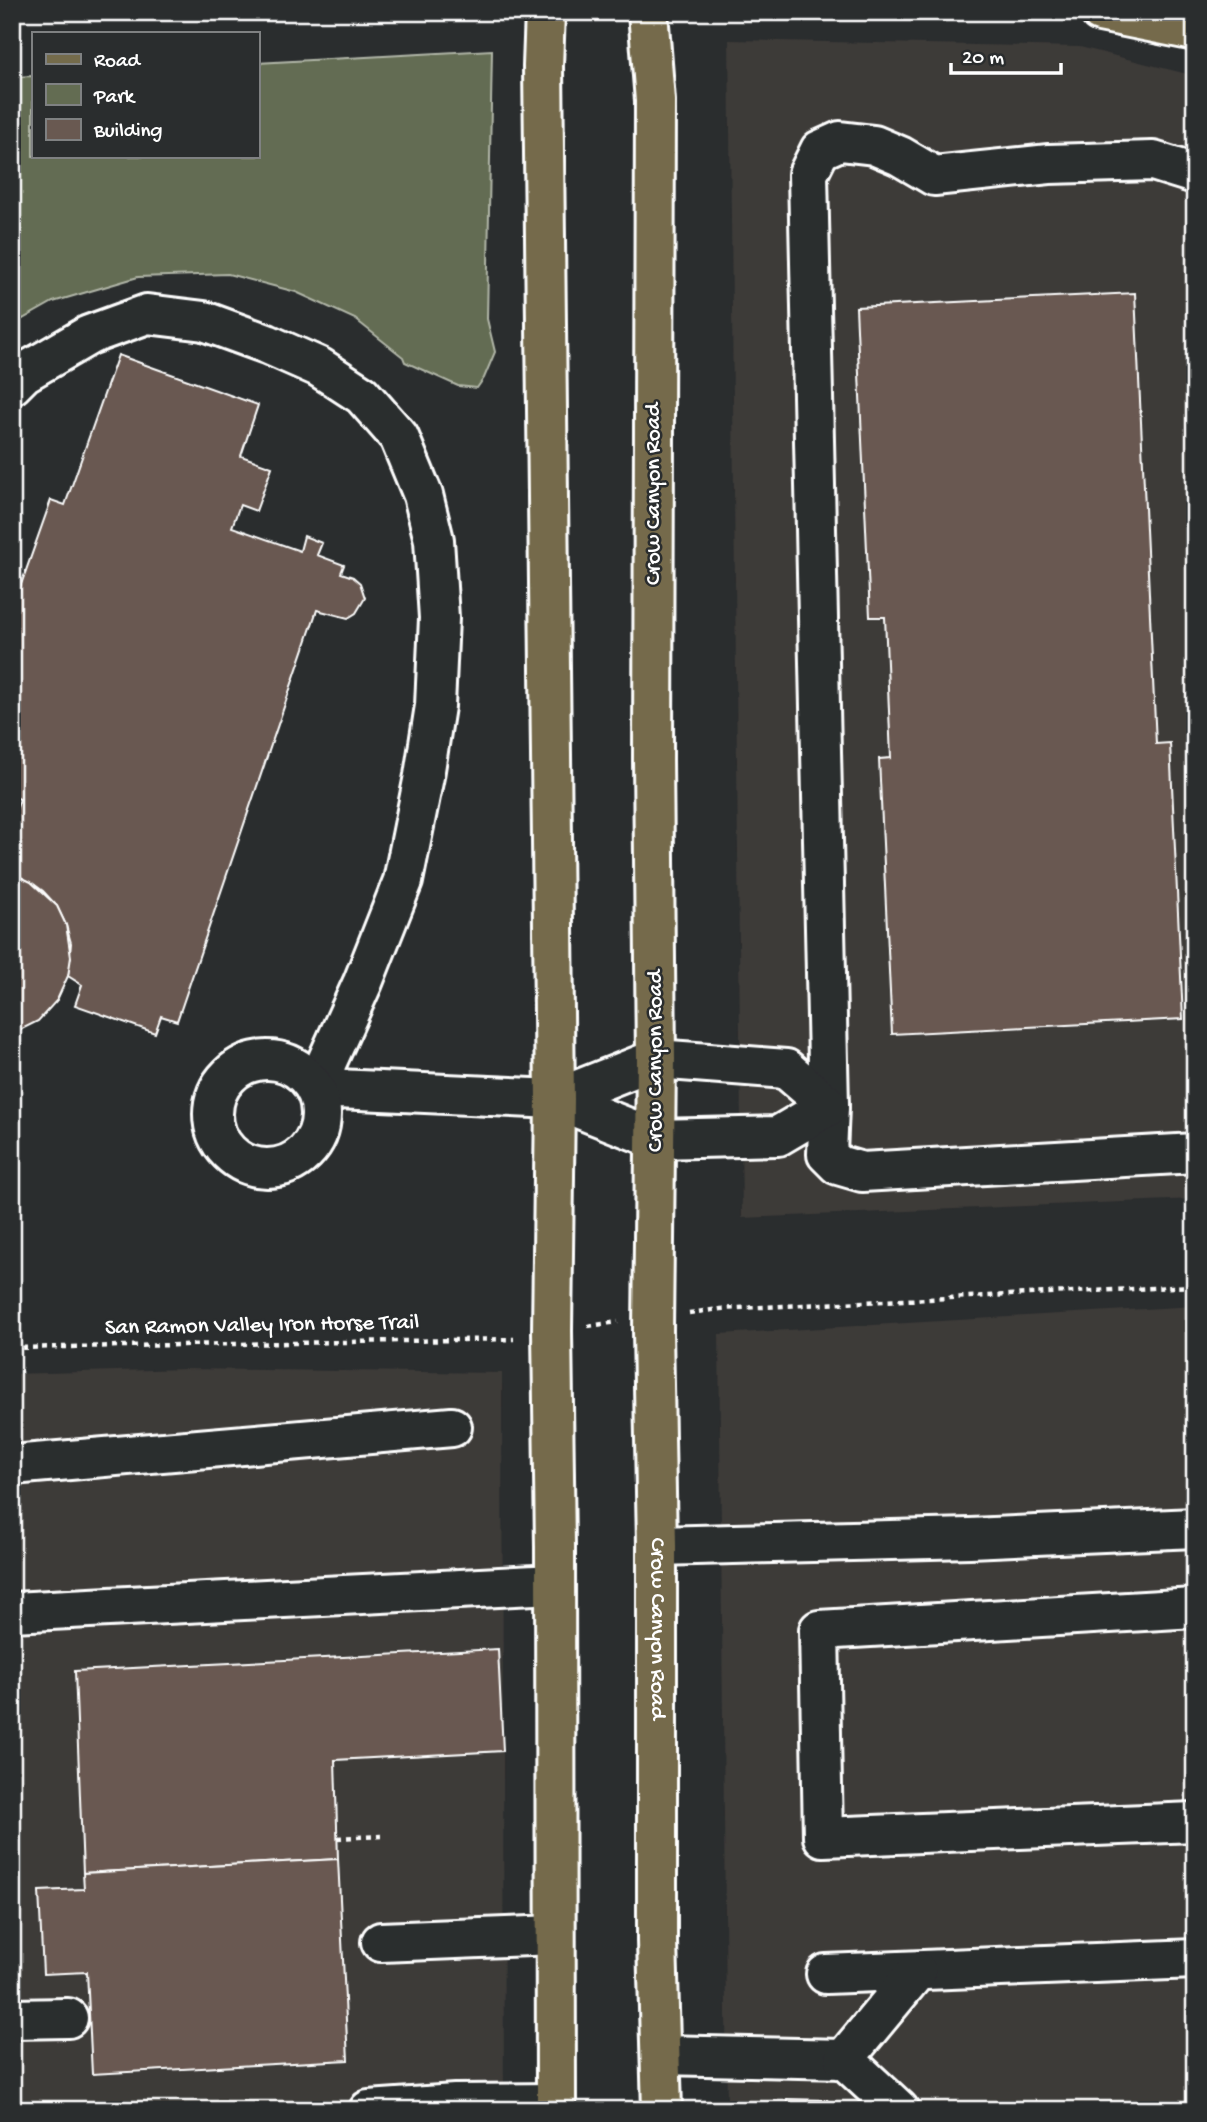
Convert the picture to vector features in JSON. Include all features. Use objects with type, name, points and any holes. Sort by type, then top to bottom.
[{"type":"main road","points":[[545,12],[543,80],[555,1099],[552,1331],[556,2107]]},
{"type":"main road","name":"Crow Canyon Road","points":[[648,12],[655,101],[654,1317],[657,1941],[662,2110]]},
{"type":"main road","points":[[1100,12],[1195,31]]},
{"type":"lane","points":[[1195,174],[1153,161],[1049,164],[934,176],[900,156],[874,145],[840,141],[820,150],[808,174],[829,1106],[827,1154],[838,1165],[863,1172],[1195,1153]]},
{"type":"lane","points":[[12,385],[24,373],[89,335],[147,314],[204,321],[319,367],[362,395],[399,438],[404,449],[423,495],[434,540],[439,618],[435,706],[403,881],[363,982],[315,1088],[555,1099],[656,1139],[778,1136],[829,1106]]},
{"type":"lane","points":[[555,1099],[656,1059],[786,1069],[829,1106]]},
{"type":"lane","points":[[12,1465],[452,1427]]},
{"type":"lane","points":[[657,1546],[1195,1528]]},
{"type":"lane","points":[[12,1612],[555,1584]]},
{"type":"lane","points":[[1195,1608],[818,1630],[823,1837],[1195,1822]]},
{"type":"lane","points":[[381,1942],[555,1935]]},
{"type":"lane","points":[[826,1975],[1195,1959]]},
{"type":"lane","points":[[844,2059],[917,1971]]},
{"type":"lane","points":[[12,2019],[68,2018]]},
{"type":"lane","points":[[661,2055],[844,2059],[899,2110]]},
{"type":"lane","points":[[369,2110],[556,2107]]},
{"type":"path","name":"San Ramon Valley Iron Horse Trail","points":[[12,1348],[513,1339],[552,1331],[720,1309],[1195,1286]]},
{"type":"path","points":[[337,1838],[381,1836]]},
{"type":"shaded area","points":[[729,40],[1080,47],[1195,76],[1195,1199],[742,1218]]},
{"type":"shaded area","points":[[1195,1306],[1195,2110],[727,2110],[719,1334]]},
{"type":"shaded area","points":[[185,1369],[502,1373],[504,2110],[12,2110],[12,1374]]},
{"type":"green space","points":[[492,50],[487,319],[495,352],[477,388],[458,386],[405,362],[403,357],[355,319],[296,292],[228,274],[138,277],[53,302],[12,325],[12,77],[32,76],[32,158],[259,158],[259,63]]},
{"type":"building","points":[[1135,293],[1156,744],[1170,743],[1183,1019],[892,1034],[879,759],[891,758],[885,617],[870,617],[856,307]]},
{"type":"building","points":[[118,355],[258,405],[241,456],[272,467],[256,511],[240,505],[232,527],[300,551],[304,536],[322,543],[317,555],[344,565],[341,573],[360,583],[365,598],[356,613],[348,618],[317,610],[177,1021],[161,1016],[155,1033],[75,1005],[82,985],[68,976],[71,943],[57,906],[31,882],[12,873],[12,821],[20,799],[12,796],[12,610],[51,500],[65,505]]},
{"type":"building","points":[[12,873],[31,882],[57,906],[66,925],[71,957],[68,976],[57,1000],[38,1021],[12,1034]]},
{"type":"building","points":[[498,1649],[503,1751],[335,1760],[338,1859],[83,1873],[75,1671]]},
{"type":"building","points":[[338,1859],[348,2060],[92,2074],[87,1972],[43,1974],[39,1891],[84,1889],[83,1873]]},
{"type":"building","points":[[787,2099],[827,2100],[838,2110],[788,2110]]}]
